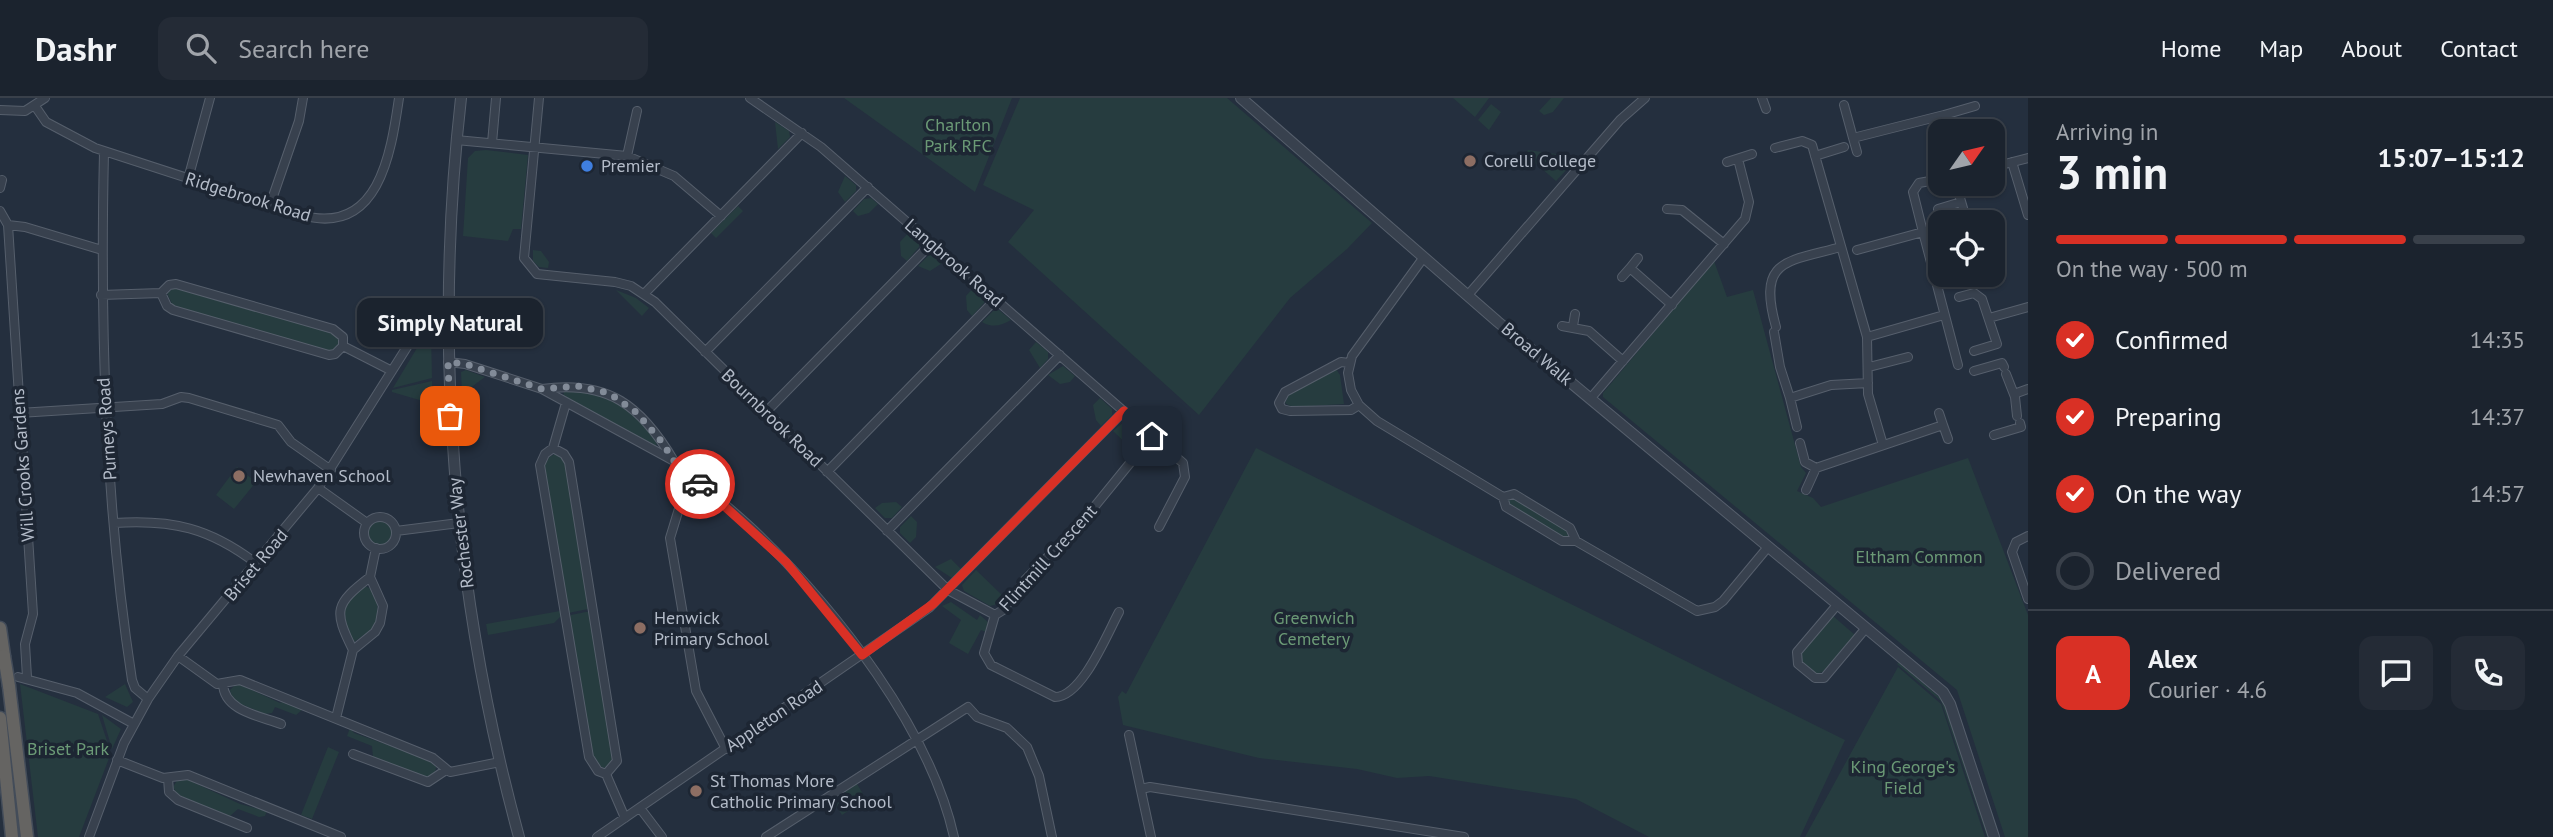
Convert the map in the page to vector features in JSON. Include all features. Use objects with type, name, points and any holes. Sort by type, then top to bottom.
[{"type":"highway","points":[[0,628],[5,656],[18,680],[27,837]]},
{"type":"highway","points":[[0,718],[12,837]]},
{"type":"street","points":[[0,110],[25,111],[46,98]]},
{"type":"street","points":[[188,179],[211,98]]},
{"type":"street","points":[[270,205],[299,121],[303,98]]},
{"type":"street","name":"Ridgebrook Road","points":[[35,106],[51,126],[104,152],[318,219],[343,216],[372,195],[381,178],[399,98]]},
{"type":"street","name":"Rochester Way","points":[[461,98],[456,140],[447,313],[459,523],[474,631],[500,762],[519,837]]},
{"type":"street","points":[[492,143],[496,98]]},
{"type":"street","points":[[535,146],[540,98]]},
{"type":"street","name":"Langbrook Road","points":[[750,98],[802,133],[868,187],[1152,436]]},
{"type":"street","name":"Broad Walk","points":[[1241,98],[1590,399],[1947,697],[1994,837]]},
{"type":"street","points":[[1468,295],[1620,120],[1645,98]]},
{"type":"street","points":[[1762,98],[1766,109]]},
{"type":"street","points":[[1843,105],[1857,152]]},
{"type":"street","points":[[1853,138],[1975,106]]},
{"type":"street","points":[[627,156],[637,111]]},
{"type":"street","points":[[1944,115],[1945,119]]},
{"type":"street","points":[[644,294],[802,133]]},
{"type":"street","points":[[456,140],[627,156],[674,176],[721,216]]},
{"type":"street","points":[[1775,148],[1802,141],[1812,145],[1867,337],[1868,383],[1883,446]]},
{"type":"street","name":"Bournbrook Road","points":[[535,146],[524,258],[528,267],[537,274],[615,282],[644,294],[948,590],[995,615]]},
{"type":"street","points":[[1815,156],[1844,147]]},
{"type":"street","name":"Purneys Road","points":[[104,152],[102,295],[105,408],[114,523],[132,680],[138,692],[148,699]]},
{"type":"street","points":[[1727,162],[1752,155]]},
{"type":"street","points":[[2006,164],[2028,158]]},
{"type":"street","points":[[1590,399],[1724,244],[1748,211],[1748,194],[1738,159]]},
{"type":"street","points":[[2012,163],[2028,215]]},
{"type":"street","points":[[1928,182],[1917,185],[1913,195],[1958,365]]},
{"type":"street","points":[[705,352],[868,187]]},
{"type":"street","points":[[1959,196],[1963,210]]},
{"type":"street","points":[[1682,200],[1682,210]]},
{"type":"street","points":[[1938,209],[1961,202]]},
{"type":"street","points":[[1667,209],[1682,210],[1724,244]]},
{"type":"street","name":"Will Crooks Gardens","points":[[0,211],[8,225],[33,614],[18,680]]},
{"type":"street","points":[[8,225],[26,227],[102,250]]},
{"type":"street","points":[[1857,250],[1923,232]]},
{"type":"street","points":[[766,412],[932,243]]},
{"type":"street","points":[[1797,426],[1780,368],[1768,297],[1777,271],[1792,260],[1841,247]]},
{"type":"street","points":[[1424,257],[1349,363],[1348,381],[1359,405],[1377,421],[1503,497],[1506,507],[1562,541],[1576,541],[1697,611],[1707,610],[1723,601],[1768,547]]},
{"type":"street","points":[[1622,277],[1638,258]]},
{"type":"street","points":[[1630,268],[1672,305]]},
{"type":"street","points":[[102,295],[161,293],[169,285],[176,284],[338,331],[343,345],[392,372]]},
{"type":"street","points":[[161,293],[167,306],[173,310],[266,337],[329,355],[335,354],[343,345]]},
{"type":"street","points":[[1959,297],[1974,293],[1982,299],[1997,344],[1974,351]]},
{"type":"street","points":[[827,472],[996,299]]},
{"type":"street","points":[[1989,318],[2028,307]]},
{"type":"street","name":"Briset Road","points":[[89,837],[117,760],[148,699],[178,656],[318,488],[424,320],[432,314],[447,313]]},
{"type":"street","points":[[1573,326],[1575,314]]},
{"type":"street","points":[[1867,337],[1944,315]]},
{"type":"street","points":[[1562,326],[1589,331],[1623,361]]},
{"type":"street","points":[[887,531],[1060,355]]},
{"type":"street","points":[[1869,367],[1908,357]]},
{"type":"street","points":[[448,362],[465,364],[542,389],[674,461],[786,562],[862,655],[916,738],[938,786],[954,837]]},
{"type":"street","points":[[1349,363],[1341,362],[1285,392],[1279,402],[1282,409],[1290,411],[1351,410],[1359,405]]},
{"type":"street","points":[[1974,371],[2002,363],[2014,394],[2021,427],[1994,435]]},
{"type":"street","points":[[1790,398],[1831,385],[1868,383]]},
{"type":"street","points":[[542,389],[578,386],[595,388],[621,399],[662,442],[674,461]]},
{"type":"street","points":[[2014,394],[2028,389]]},
{"type":"street","points":[[19,413],[162,404],[181,397],[189,398],[278,425],[291,442],[331,470]]},
{"type":"street","points":[[566,403],[553,449],[545,454],[540,465],[589,757],[598,771],[606,774],[625,818]]},
{"type":"street","name":"Appleton Road","points":[[597,837],[919,616],[948,590],[1124,411]]},
{"type":"street","points":[[1939,413],[1948,439]]},
{"type":"street","points":[[1800,443],[1805,462],[1816,468],[1943,425]]},
{"type":"street","points":[[1152,436],[1183,463],[1186,469],[1185,477],[1159,527]]},
{"type":"street","name":"Flintmill Crescent","points":[[1119,612],[1077,687],[1064,697],[1055,697],[986,660],[984,646],[995,615],[1003,610],[1040,563],[1082,522],[1152,436]]},
{"type":"street","points":[[553,449],[564,454],[569,462],[608,700],[617,761],[606,774]]},
{"type":"street","points":[[1806,490],[1816,468]]},
{"type":"street","points":[[693,478],[685,489],[670,538],[696,691],[726,749]]},
{"type":"street","points":[[318,488],[367,523]]},
{"type":"street","points":[[1503,497],[1514,494],[1559,521],[1570,528],[1576,541]]},
{"type":"street","points":[[367,523],[381,517],[391,521],[396,531]]},
{"type":"street","points":[[114,523],[162,522],[186,526],[223,541],[257,564]]},
{"type":"street","points":[[367,523],[365,538],[376,548]]},
{"type":"street","points":[[396,531],[459,523]]},
{"type":"street","points":[[376,548],[390,544],[396,531]]},
{"type":"street","points":[[2028,536],[2016,542],[2012,552],[2028,599]]},
{"type":"street","points":[[336,719],[353,650],[378,628],[383,610],[370,577],[376,548]]},
{"type":"street","points":[[353,650],[339,616],[344,597],[370,577]]},
{"type":"street","points":[[1837,604],[1797,652],[1798,664],[1815,678],[1824,678],[1866,628]]},
{"type":"street","points":[[178,656],[213,682],[223,684],[240,680],[433,758],[446,770],[455,772],[500,762]]},
{"type":"street","points":[[18,680],[85,697],[134,724]]},
{"type":"street","points":[[223,684],[225,695],[233,705],[281,724]]},
{"type":"street","points":[[766,837],[964,707],[972,709],[982,719],[1007,728],[1027,747],[1039,776],[1052,837]]},
{"type":"street","points":[[1129,735],[1151,837]]},
{"type":"street","points":[[353,754],[428,782],[446,770]]},
{"type":"street","points":[[117,760],[168,778],[177,774],[188,775],[341,837]]},
{"type":"street","points":[[168,778],[169,792],[177,800],[247,828]]},
{"type":"street","points":[[1141,789],[1150,787],[1464,837]]},
{"type":"street","points":[[640,808],[662,837]]},
{"type":"green space","name":"Charlton Park RFC","points":[[844,98],[1012,98],[975,192]]},
{"type":"green space","points":[[1020,98],[1227,98],[1372,223],[1347,249],[1290,298],[1199,415],[1008,242],[1034,210],[983,185]]},
{"type":"green space","points":[[1453,98],[1489,98],[1475,117]]},
{"type":"green space","points":[[1551,98],[1564,98],[1553,112],[1544,115],[1539,111]]},
{"type":"green space","points":[[1491,104],[1501,112],[1489,130],[1478,120]]},
{"type":"green space","points":[[775,122],[789,131],[790,137],[778,149]]},
{"type":"green space","points":[[1528,150],[1556,154],[1570,166],[1556,181],[1525,154]]},
{"type":"green space","points":[[475,151],[528,155],[521,229],[513,229],[508,241],[463,236],[468,158]]},
{"type":"green space","points":[[845,176],[856,185],[856,191],[845,202],[838,192]]},
{"type":"green space","points":[[871,198],[878,204],[869,213],[858,216],[853,211],[864,199]]},
{"type":"green space","points":[[738,206],[743,211],[716,238],[711,233]]},
{"type":"green space","points":[[910,231],[920,241],[919,247],[907,261],[901,256],[900,242]]},
{"type":"green space","points":[[533,250],[541,251],[549,262],[548,268],[539,267],[533,261]]},
{"type":"green space","points":[[935,254],[944,262],[930,271],[918,266],[929,255]]},
{"type":"green space","name":"Eltham Common","points":[[1714,261],[1727,297],[1753,290],[1801,467],[1806,473],[1797,491],[1813,498],[1821,507],[1968,458],[2028,615],[2028,837],[2005,837],[1957,690],[1603,397],[1603,393]]},
{"type":"green space","points":[[175,287],[333,332],[339,343],[335,350],[328,351],[173,306],[167,293]]},
{"type":"green space","points":[[974,287],[984,297],[984,303],[972,316],[967,310],[966,296]]},
{"type":"green space","points":[[616,290],[636,298],[649,308],[642,316]]},
{"type":"green space","points":[[999,310],[1011,320],[996,326],[982,322],[993,311]]},
{"type":"green space","points":[[431,333],[432,378],[393,388],[423,338]]},
{"type":"green space","points":[[1036,342],[1048,352],[1048,359],[1040,368],[1029,350]]},
{"type":"green space","points":[[1063,366],[1075,376],[1070,382],[1060,384],[1048,375]]},
{"type":"green space","points":[[1336,369],[1340,375],[1344,404],[1292,407],[1285,403],[1289,394]]},
{"type":"green space","points":[[466,370],[485,377],[462,394],[461,372]]},
{"type":"green space","points":[[432,381],[433,404],[392,392],[392,390]]},
{"type":"green space","points":[[564,391],[598,395],[619,404],[646,428],[657,441],[656,446],[563,398]]},
{"type":"green space","points":[[1100,398],[1112,409],[1112,415],[1101,426],[1096,420],[1093,405]]},
{"type":"green space","points":[[1124,422],[1140,435],[1139,447],[1135,452],[1113,431]]},
{"type":"green space","name":"Greenwich Cemetery","points":[[1256,448],[1845,740],[1800,837],[1649,837],[1576,799],[1429,776],[1397,778],[1357,769],[1259,758],[1123,725],[1118,697],[1122,691],[1126,694]]},
{"type":"green space","points":[[557,453],[565,459],[589,603],[588,609],[568,613],[543,466],[545,459]]},
{"type":"green space","points":[[237,467],[256,482],[234,509],[216,495]]},
{"type":"green space","points":[[1514,498],[1567,530],[1568,536],[1565,538],[1509,506],[1507,499]]},
{"type":"green space","points":[[896,502],[902,507],[892,518],[885,518],[875,508],[882,503]]},
{"type":"green space","points":[[911,516],[917,522],[916,537],[910,543],[900,533],[900,527]]},
{"type":"green space","points":[[380,521],[388,525],[392,533],[388,541],[380,545],[372,541],[368,533],[372,525]]},
{"type":"green space","points":[[951,559],[961,569],[952,578],[935,567]]},
{"type":"green space","points":[[976,570],[1003,596],[998,604],[990,606],[964,591],[962,585]]},
{"type":"green space","points":[[365,586],[376,598],[378,609],[375,627],[354,642],[342,619],[347,599]]},
{"type":"green space","points":[[951,602],[977,620],[980,615],[988,622],[986,632],[981,630],[968,654],[949,643],[961,620],[942,606]]},
{"type":"green space","points":[[560,611],[561,616],[554,623],[488,635],[486,624]]},
{"type":"green space","points":[[591,611],[613,760],[605,768],[598,766],[593,757],[569,620],[571,615]]},
{"type":"green space","points":[[1833,616],[1855,635],[1826,671],[1815,674],[1801,662],[1801,654]]},
{"type":"green space","points":[[1899,662],[1945,702],[1990,837],[1987,837],[1941,701],[1897,664]]},
{"type":"green space","name":"King George's Field","points":[[1898,667],[1941,704],[1985,837],[1805,837]]},
{"type":"green space","points":[[237,683],[280,703],[284,701],[303,709],[296,715],[275,707],[272,713],[265,714],[233,701],[230,690]]},
{"type":"green space","name":"Briset Park","points":[[20,684],[98,714],[111,753],[79,837],[38,837]]},
{"type":"green space","points":[[125,684],[133,702],[127,707],[105,697]]},
{"type":"green space","points":[[102,715],[121,729],[112,749]]},
{"type":"green space","points":[[350,728],[354,733],[430,760],[436,767],[435,773],[427,778],[373,757],[372,746],[347,736]]},
{"type":"green space","points":[[328,747],[339,752],[312,819],[301,815]]},
{"type":"green space","points":[[178,779],[186,779],[240,804],[267,811],[265,816],[259,817],[238,809],[230,816],[178,795],[173,787]]},
{"type":"green space","points":[[857,784],[866,799],[842,815],[832,800]]},
{"type":"way so far","points":[[450,416],[448,362],[465,364],[542,389],[563,386],[595,388],[621,399],[636,412],[662,442],[674,461],[700,484]]},
{"type":"place","name":"Corelli College","points":[[1470,161]]},
{"type":"place","name":"Premier","points":[[587,166]]},
{"type":"place","name":"Simply Natural","points":[[450,416]]},
{"type":"place","name":"Newhaven School","points":[[239,476]]},
{"type":"place","name":"Henwick Primary School","points":[[640,628]]},
{"type":"place","name":"St Thomas More Catholic Primary School","points":[[696,791]]},
{"type":"route","points":[[700,484],[786,562],[862,655],[933,604],[1124,411],[1152,436]]}]
